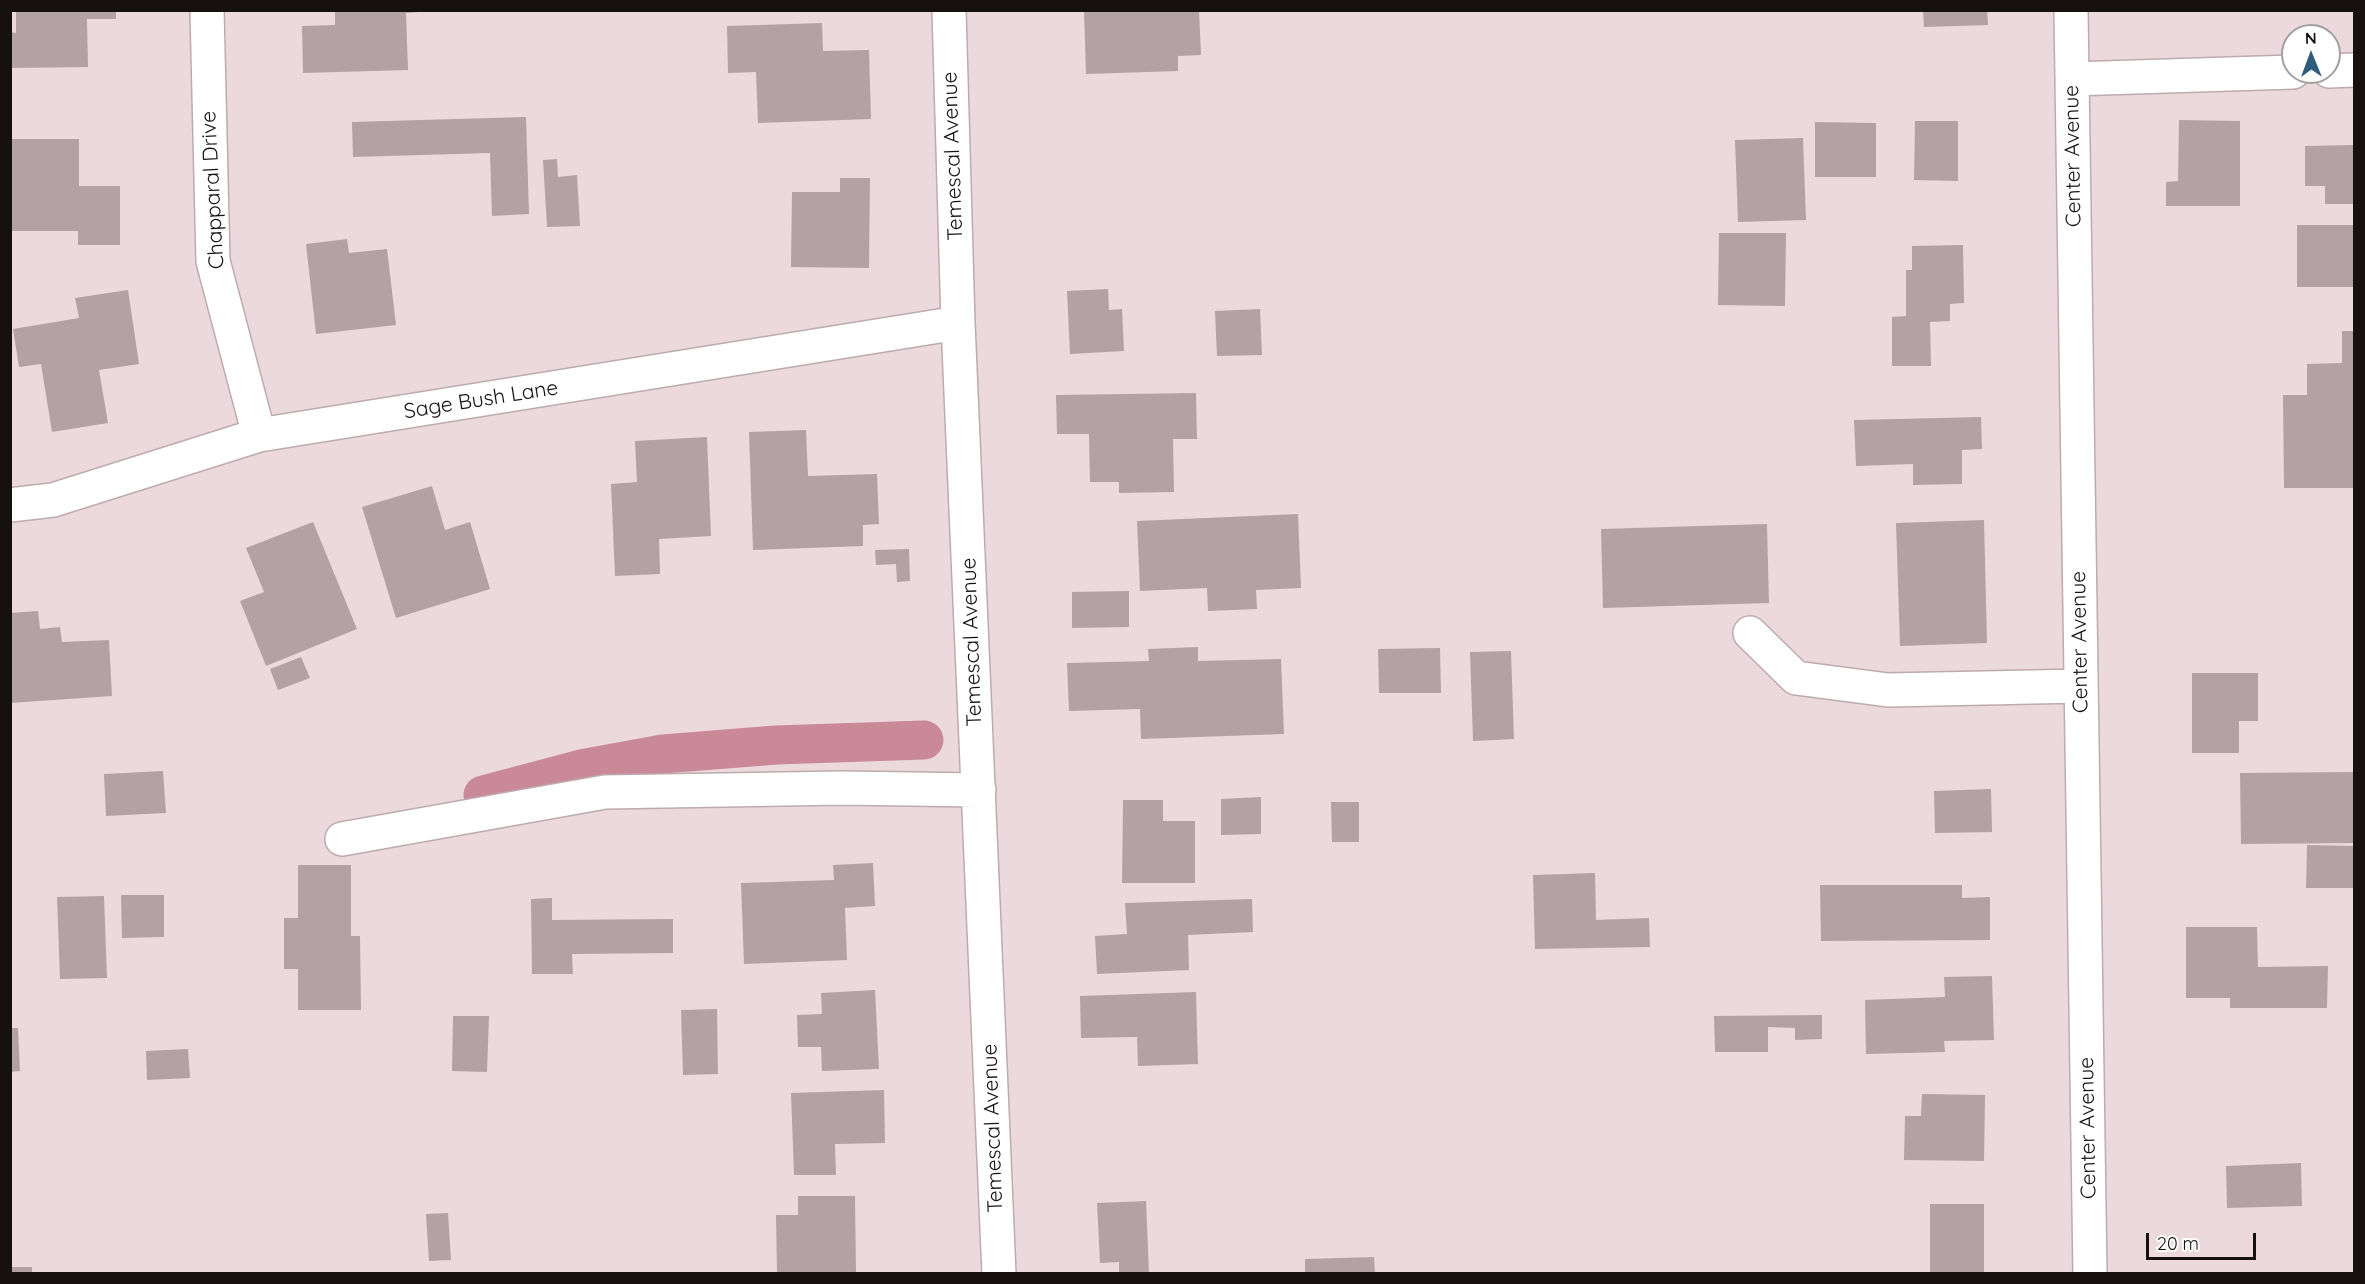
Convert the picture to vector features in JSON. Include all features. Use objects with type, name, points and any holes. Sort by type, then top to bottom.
[{"type":"street","name":"Chapparal Drive","points":[[207,10],[213,261],[259,435]]},
{"type":"street","name":"Temescal Avenue","points":[[949,10],[958,323],[999,1274]]},
{"type":"street","name":"Center Avenue","points":[[2071,10],[2090,1274]]},
{"type":"street","points":[[2072,79],[2281,72]]},
{"type":"street","name":"Sage Bush Lane","points":[[10,505],[53,500],[259,435],[958,323]]},
{"type":"street","points":[[1750,633],[1796,678],[1888,690],[2081,686]]},
{"type":"street","points":[[342,839],[604,792],[842,788],[979,790]]},
{"type":"building","points":[[16,10],[116,10],[116,19],[87,19],[88,67],[10,68],[10,32],[16,33]]},
{"type":"building","points":[[335,10],[419,10],[419,12],[406,13],[408,70],[303,73],[302,26],[335,25]]},
{"type":"building","points":[[1084,10],[1199,10],[1201,55],[1178,56],[1178,71],[1086,74]]},
{"type":"building","points":[[1923,10],[1987,10],[1988,25],[1924,27]]},
{"type":"building","points":[[822,23],[823,51],[869,50],[871,119],[758,123],[756,72],[728,73],[727,26]]},
{"type":"building","points":[[526,117],[529,214],[492,216],[490,153],[353,157],[352,122]]},
{"type":"building","points":[[2179,120],[2240,121],[2240,206],[2166,206],[2166,182],[2178,181]]},
{"type":"building","points":[[1915,121],[1958,121],[1958,181],[1914,180]]},
{"type":"building","points":[[1815,122],[1876,123],[1876,177],[1815,177]]},
{"type":"building","points":[[1803,138],[1806,220],[1738,222],[1735,140]]},
{"type":"building","points":[[10,139],[79,139],[79,186],[120,186],[120,245],[78,245],[78,231],[10,231]]},
{"type":"building","points":[[2354,145],[2354,204],[2325,204],[2325,186],[2305,186],[2305,146]]},
{"type":"building","points":[[557,159],[558,177],[577,175],[580,226],[547,227],[543,160]]},
{"type":"building","points":[[840,178],[870,178],[869,268],[791,267],[792,192],[840,192]]},
{"type":"building","points":[[2297,225],[2354,225],[2354,287],[2297,287]]},
{"type":"building","points":[[1719,233],[1786,233],[1785,306],[1718,305]]},
{"type":"building","points":[[347,239],[349,253],[387,249],[396,325],[316,334],[306,244]]},
{"type":"building","points":[[1963,245],[1964,303],[1950,304],[1950,321],[1930,322],[1931,366],[1892,366],[1892,317],[1906,316],[1906,270],[1912,270],[1912,246]]},
{"type":"building","points":[[1108,289],[1109,310],[1122,309],[1124,351],[1070,354],[1067,291]]},
{"type":"building","points":[[128,290],[139,364],[99,370],[108,423],[52,432],[41,364],[19,367],[13,329],[79,318],[75,298]]},
{"type":"building","points":[[1260,309],[1262,355],[1217,356],[1215,311]]},
{"type":"building","points":[[2342,331],[2354,331],[2354,488],[2284,488],[2283,395],[2307,395],[2307,364],[2342,363]]},
{"type":"building","points":[[1196,393],[1197,439],[1173,439],[1174,492],[1119,493],[1119,482],[1090,482],[1089,434],[1057,434],[1056,395]]},
{"type":"building","points":[[1981,417],[1982,449],[1962,450],[1962,484],[1913,485],[1913,464],[1856,466],[1854,420]]},
{"type":"building","points":[[806,430],[808,476],[877,474],[879,524],[863,525],[863,546],[753,550],[749,432]]},
{"type":"building","points":[[707,437],[711,536],[659,539],[660,574],[615,576],[611,484],[637,482],[635,441]]},
{"type":"building","points":[[432,486],[445,530],[470,522],[490,589],[396,618],[362,507]]},
{"type":"building","points":[[1298,514],[1301,588],[1256,590],[1257,609],[1208,611],[1207,588],[1140,591],[1137,521]]},
{"type":"building","points":[[1984,520],[1987,643],[1900,646],[1896,523]]},
{"type":"building","points":[[313,522],[357,629],[266,666],[240,601],[264,592],[246,548]]},
{"type":"building","points":[[1767,524],[1769,603],[1603,608],[1601,529]]},
{"type":"building","points":[[909,549],[910,581],[897,582],[896,564],[876,565],[875,550]]},
{"type":"building","points":[[1129,591],[1129,627],[1072,628],[1072,592]]},
{"type":"building","points":[[38,611],[40,629],[60,627],[62,642],[109,640],[112,696],[10,703],[10,613]]},
{"type":"building","points":[[1198,647],[1198,661],[1281,659],[1284,734],[1141,739],[1140,709],[1069,711],[1067,663],[1149,661],[1148,649]]},
{"type":"building","points":[[1440,648],[1441,693],[1379,693],[1378,649]]},
{"type":"building","points":[[1511,651],[1514,739],[1473,741],[1470,652]]},
{"type":"building","points":[[301,657],[310,678],[278,690],[270,669]]},
{"type":"building","points":[[2192,673],[2258,673],[2258,721],[2239,721],[2239,753],[2192,753]]},
{"type":"building","points":[[163,771],[166,813],[106,816],[104,774]]},
{"type":"building","points":[[2354,772],[2354,843],[2241,844],[2240,773]]},
{"type":"building","points":[[1991,789],[1992,832],[1935,833],[1934,791]]},
{"type":"building","points":[[1261,797],[1261,834],[1221,835],[1221,799]]},
{"type":"building","points":[[1123,800],[1163,800],[1163,821],[1195,821],[1195,883],[1122,883]]},
{"type":"building","points":[[1331,802],[1359,802],[1359,842],[1332,842]]},
{"type":"building","points":[[2307,845],[2354,846],[2354,888],[2306,888]]},
{"type":"building","points":[[873,863],[875,906],[845,908],[847,960],[744,964],[741,883],[834,880],[833,865]]},
{"type":"building","points":[[298,865],[351,865],[351,936],[360,936],[361,1010],[298,1010],[298,969],[284,969],[284,918],[298,918]]},
{"type":"building","points":[[1595,873],[1596,920],[1649,918],[1650,947],[1535,949],[1533,875]]},
{"type":"building","points":[[1820,885],[1962,885],[1962,898],[1990,897],[1990,940],[1821,941]]},
{"type":"building","points":[[121,895],[164,895],[164,937],[122,938]]},
{"type":"building","points":[[104,896],[107,978],[60,979],[57,897]]},
{"type":"building","points":[[552,898],[552,920],[673,919],[673,953],[572,954],[573,974],[532,974],[531,899]]},
{"type":"building","points":[[1252,899],[1253,932],[1188,935],[1189,970],[1097,974],[1095,936],[1127,934],[1125,903]]},
{"type":"building","points":[[2186,927],[2257,927],[2258,967],[2328,966],[2327,1008],[2230,1008],[2230,998],[2186,998]]},
{"type":"building","points":[[1992,976],[1994,1040],[1944,1041],[1945,1052],[1866,1054],[1865,1000],[1945,997],[1944,977]]},
{"type":"building","points":[[875,990],[879,1069],[822,1071],[821,1047],[798,1047],[797,1015],[822,1014],[821,993]]},
{"type":"building","points":[[1196,992],[1198,1064],[1138,1066],[1137,1037],[1081,1038],[1080,996]]},
{"type":"building","points":[[717,1009],[718,1074],[683,1075],[681,1010]]},
{"type":"building","points":[[1822,1015],[1822,1039],[1795,1040],[1795,1028],[1768,1027],[1768,1052],[1715,1052],[1714,1016]]},
{"type":"building","points":[[453,1016],[489,1016],[487,1072],[452,1071]]},
{"type":"building","points":[[10,1028],[18,1028],[20,1071],[10,1072]]},
{"type":"building","points":[[188,1049],[190,1078],[147,1080],[146,1051]]},
{"type":"building","points":[[884,1090],[885,1143],[835,1144],[836,1175],[794,1175],[791,1093]]},
{"type":"building","points":[[1922,1094],[1985,1095],[1984,1161],[1904,1160],[1905,1116],[1921,1116]]},
{"type":"building","points":[[2301,1163],[2302,1206],[2227,1208],[2226,1166]]},
{"type":"building","points":[[798,1196],[855,1196],[856,1274],[777,1274],[776,1215],[798,1215]]},
{"type":"building","points":[[1146,1201],[1149,1274],[1119,1274],[1119,1262],[1100,1263],[1097,1203]]},
{"type":"building","points":[[1930,1204],[1984,1204],[1984,1274],[1930,1274]]},
{"type":"building","points":[[448,1213],[451,1260],[429,1261],[426,1214]]},
{"type":"building","points":[[1374,1257],[1375,1274],[1305,1274],[1305,1259]]},
{"type":"building","points":[[10,1267],[32,1267],[32,1274],[10,1274]]},
{"type":"waterway","points":[[483,795],[581,769],[663,754],[776,745],[924,740]]}]
